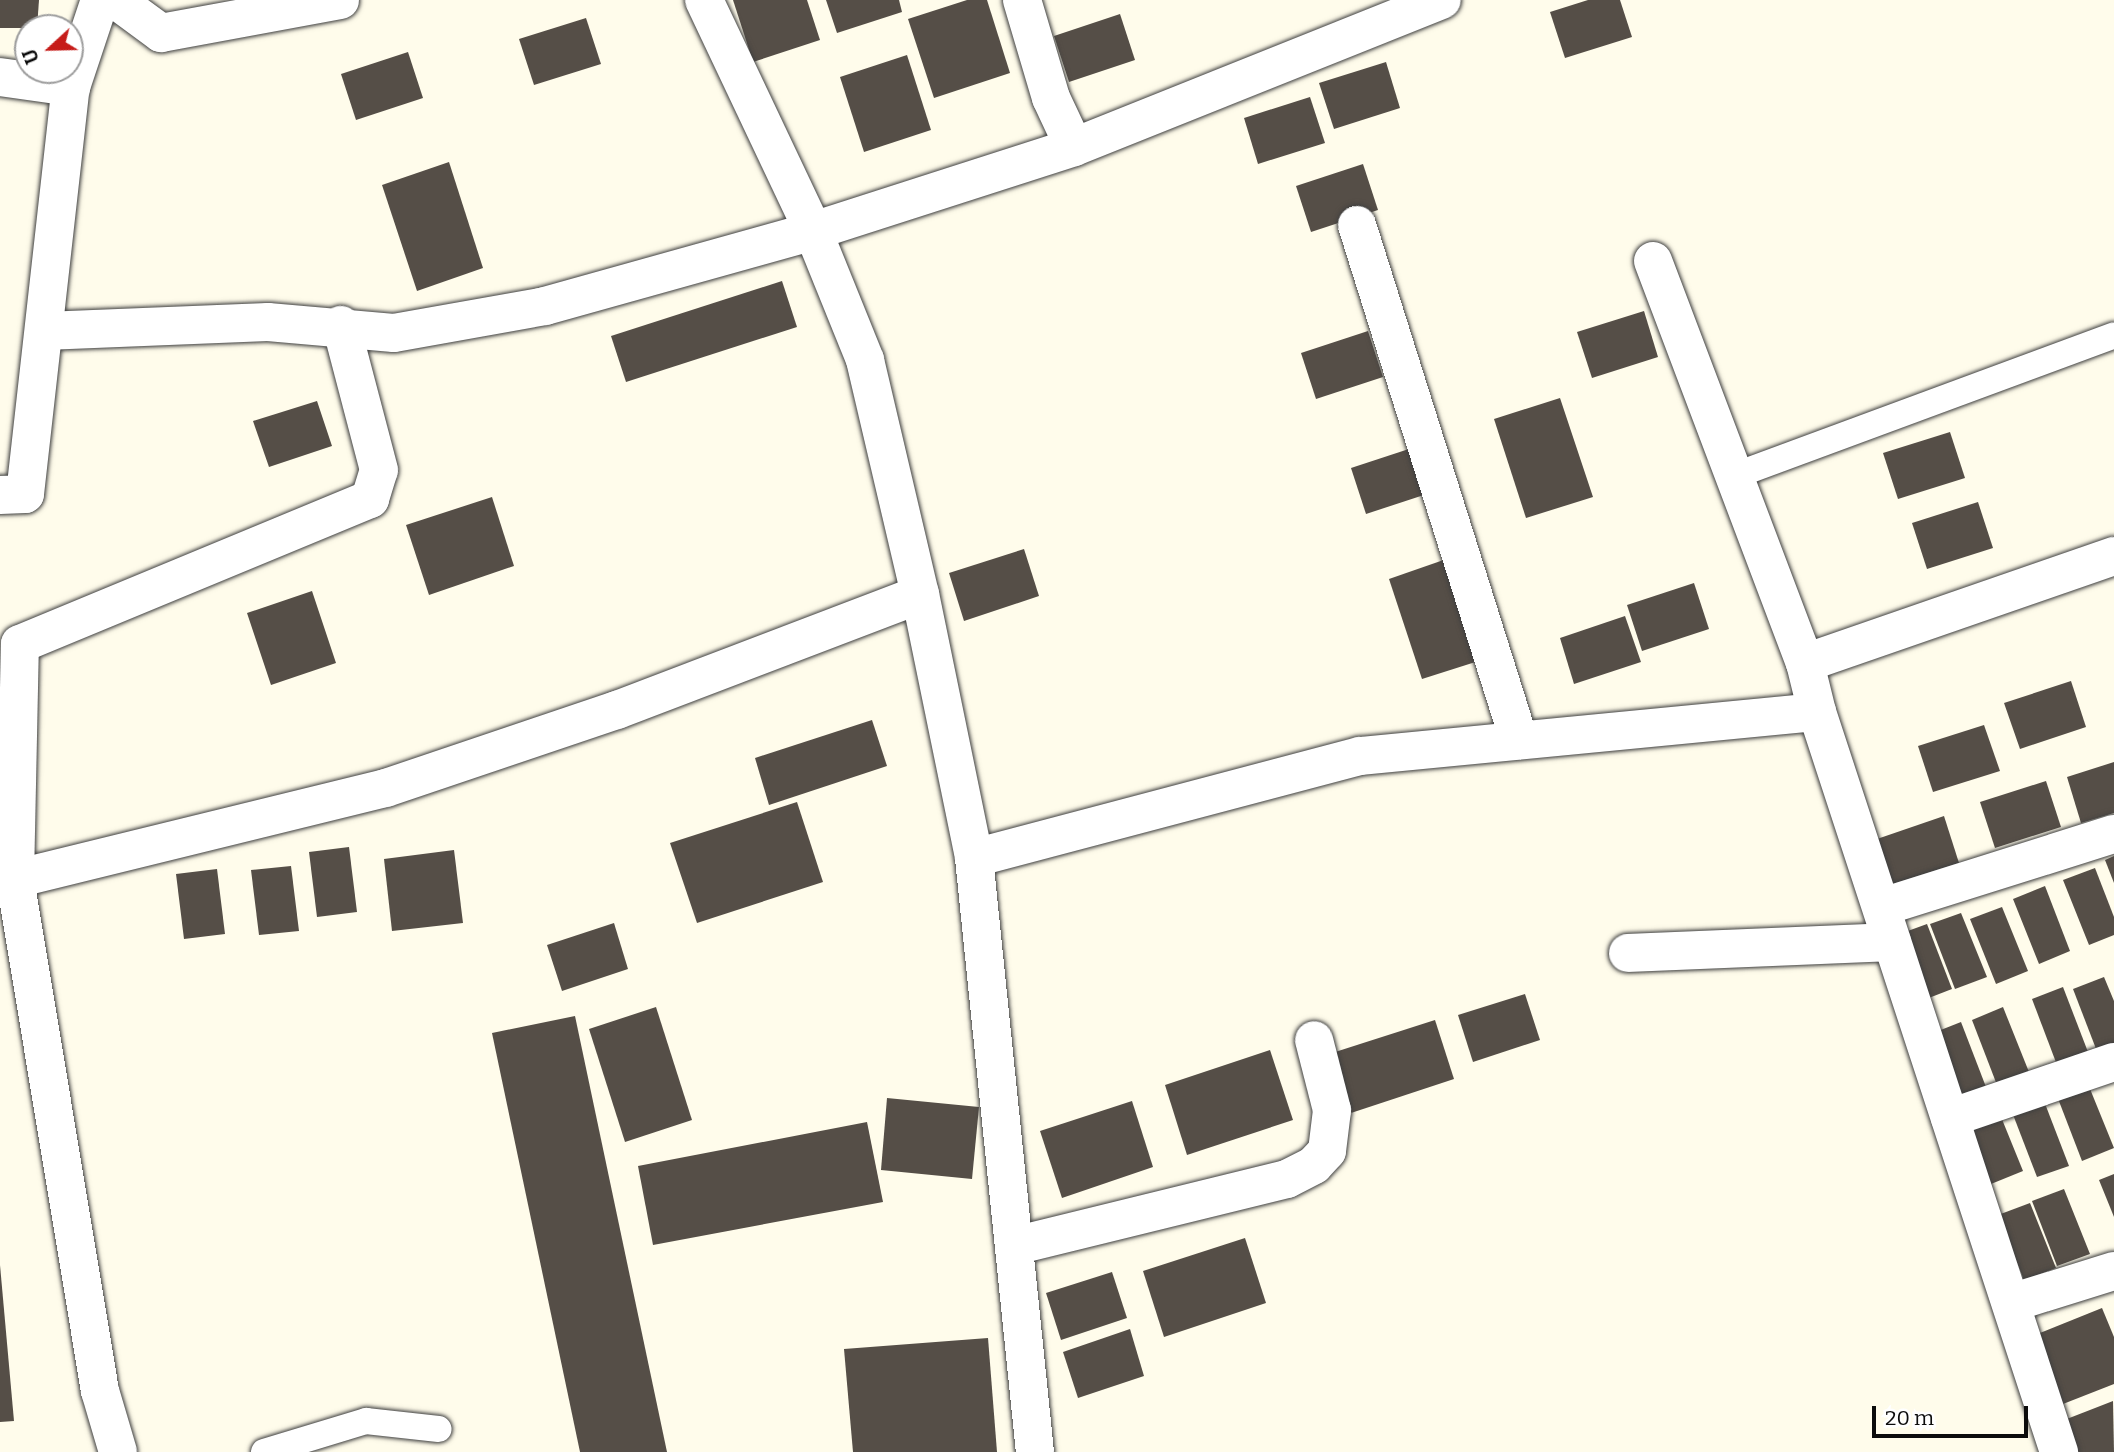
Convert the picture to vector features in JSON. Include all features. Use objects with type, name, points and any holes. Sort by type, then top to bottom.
[{"type":"street","points":[[0,495],[25,494],[71,87],[100,0]]},
{"type":"street","points":[[116,0],[161,33],[340,0]]},
{"type":"street","points":[[704,0],[813,231],[865,359],[920,594],[974,858],[1035,1452]]},
{"type":"street","points":[[1022,0],[1051,98],[1074,147]]},
{"type":"street","points":[[44,331],[341,325],[394,333],[545,306],[813,231],[1074,147],[1442,0]]},
{"type":"street","points":[[0,77],[71,87]]},
{"type":"street","points":[[1357,225],[1519,740]]},
{"type":"street","points":[[1653,261],[1731,477],[1805,663],[1817,712],[2059,1452]]},
{"type":"street","points":[[118,1452],[100,1391],[15,879],[9,755],[20,644],[370,499],[379,470],[341,325]]},
{"type":"street","points":[[1805,663],[2114,556]]},
{"type":"street","points":[[15,879],[386,788],[643,701],[920,594]]},
{"type":"street","points":[[974,858],[1360,756],[1817,712]]},
{"type":"street","points":[[1628,953],[1887,925],[2114,834]]},
{"type":"street","points":[[1014,1246],[1286,1179],[1314,1165],[1327,1151],[1332,1110],[1314,1040]]},
{"type":"street","points":[[1950,1118],[2114,1062]]},
{"type":"street","points":[[2011,1303],[2114,1271]]},
{"type":"lane","points":[[1731,477],[2114,335]]},
{"type":"lane","points":[[264,1452],[366,1420],[439,1429]]},
{"type":"building","points":[[0,0],[39,0],[38,14],[14,14],[14,28],[0,28]]},
{"type":"building","points":[[733,0],[807,0],[820,40],[753,62]]},
{"type":"building","points":[[826,0],[899,0],[902,12],[837,33]]},
{"type":"building","points":[[967,0],[987,0],[1010,73],[934,98],[908,19]]},
{"type":"building","points":[[1588,0],[1620,0],[1632,37],[1565,58],[1550,12]]},
{"type":"building","points":[[1120,14],[1135,60],[1069,82],[1054,36]]},
{"type":"building","points":[[586,18],[601,64],[534,85],[519,39]]},
{"type":"building","points":[[408,52],[423,98],[356,120],[341,74]]},
{"type":"building","points":[[907,55],[931,130],[864,152],[840,77]]},
{"type":"building","points":[[1386,62],[1400,108],[1334,129],[1319,83]]},
{"type":"building","points":[[1310,97],[1325,143],[1258,164],[1244,118]]},
{"type":"building","points":[[449,162],[483,268],[417,291],[382,185]]},
{"type":"building","points":[[1363,164],[1378,210],[1311,232],[1296,186]]},
{"type":"building","points":[[782,281],[797,327],[626,382],[611,336]]},
{"type":"building","points":[[1644,311],[1658,357],[1592,378],[1577,332]]},
{"type":"building","points":[[1368,331],[1383,377],[1316,399],[1301,353]]},
{"type":"building","points":[[1560,398],[1593,497],[1526,518],[1494,419]]},
{"type":"building","points":[[317,401],[332,446],[269,467],[253,421]]},
{"type":"building","points":[[1950,432],[1965,478],[1898,499],[1883,453]]},
{"type":"building","points":[[1418,446],[1433,492],[1366,514],[1351,468]]},
{"type":"building","points":[[492,497],[514,566],[429,595],[406,525]]},
{"type":"building","points":[[1978,502],[1993,548],[1927,569],[1912,523]]},
{"type":"building","points":[[1024,549],[1039,596],[964,621],[949,573]]},
{"type":"building","points":[[1455,556],[1488,658],[1422,679],[1389,579]]},
{"type":"building","points":[[1694,583],[1709,629],[1642,651],[1627,605]]},
{"type":"building","points":[[312,591],[336,663],[271,685],[247,613]]},
{"type":"building","points":[[1625,616],[1641,662],[1574,684],[1560,638]]},
{"type":"building","points":[[2071,681],[2086,727],[2020,749],[2004,703]]},
{"type":"building","points":[[872,720],[887,766],[769,805],[755,758]]},
{"type":"building","points":[[1984,725],[2000,771],[1933,792],[1918,746]]},
{"type":"building","points":[[2114,762],[2114,813],[2081,823],[2067,777]]},
{"type":"building","points":[[2046,781],[2061,827],[1995,848],[1980,802]]},
{"type":"building","points":[[797,802],[823,882],[697,923],[670,843]]},
{"type":"building","points":[[1944,816],[1959,863],[1893,884],[1877,839]]},
{"type":"building","points":[[349,847],[357,912],[317,917],[309,852]]},
{"type":"building","points":[[454,850],[463,923],[392,931],[384,859]]},
{"type":"building","points":[[2114,856],[2114,883],[2105,860]]},
{"type":"building","points":[[291,866],[299,931],[259,935],[251,870]]},
{"type":"building","points":[[2095,868],[2114,917],[2114,935],[2089,945],[2063,880]]},
{"type":"building","points":[[217,869],[225,934],[184,939],[176,874]]},
{"type":"building","points":[[2045,886],[2070,951],[2039,964],[2013,899]]},
{"type":"building","points":[[2002,907],[2028,971],[1996,984],[1970,919]]},
{"type":"building","points":[[1961,913],[1987,977],[1955,989],[1930,924]]},
{"type":"building","points":[[614,923],[628,969],[562,991],[547,945]]},
{"type":"building","points":[[1927,924],[1952,989],[1921,1001],[1894,936]]},
{"type":"building","points":[[2104,977],[2114,1001],[2114,1048],[2098,1054],[2073,989]]},
{"type":"building","points":[[2063,987],[2088,1052],[2057,1065],[2032,999]]},
{"type":"building","points":[[1525,994],[1540,1040],[1473,1062],[1458,1015]]},
{"type":"building","points":[[656,1007],[692,1120],[625,1142],[589,1029]]},
{"type":"building","points":[[2003,1007],[2029,1072],[1997,1085],[1972,1020]]},
{"type":"building","points":[[575,1016],[667,1452],[580,1452],[492,1033]]},
{"type":"building","points":[[1435,1020],[1454,1079],[1351,1113],[1332,1053]]},
{"type":"building","points":[[1961,1022],[1986,1087],[1955,1099],[1928,1035]]},
{"type":"building","points":[[1270,1050],[1293,1120],[1187,1155],[1165,1085]]},
{"type":"building","points":[[2088,1084],[2114,1148],[2082,1161],[2057,1096]]},
{"type":"building","points":[[887,1098],[979,1107],[972,1179],[881,1170]]},
{"type":"building","points":[[1132,1101],[1153,1167],[1062,1198],[1040,1131]]},
{"type":"building","points":[[2044,1101],[2069,1166],[2037,1177],[2012,1112]]},
{"type":"building","points":[[1997,1107],[2023,1171],[1991,1184],[1965,1119]]},
{"type":"building","points":[[867,1122],[883,1202],[653,1245],[638,1166]]},
{"type":"building","points":[[2114,1174],[2114,1217],[2099,1180]]},
{"type":"building","points":[[2064,1189],[2090,1254],[2057,1266],[2032,1201]]},
{"type":"building","points":[[2030,1203],[2056,1268],[2024,1280],[1998,1215]]},
{"type":"building","points":[[1245,1238],[1266,1303],[1164,1337],[1143,1271]]},
{"type":"building","points":[[0,1265],[14,1421],[0,1422]]},
{"type":"building","points":[[1112,1272],[1127,1318],[1061,1340],[1046,1293]]},
{"type":"building","points":[[2102,1308],[2114,1337],[2114,1384],[2063,1404],[2035,1335]]},
{"type":"building","points":[[1130,1329],[1144,1376],[1078,1398],[1063,1352]]},
{"type":"building","points":[[988,1338],[997,1452],[853,1452],[844,1349]]},
{"type":"building","points":[[2113,1401],[2114,1452],[2065,1452],[2054,1424]]}]
